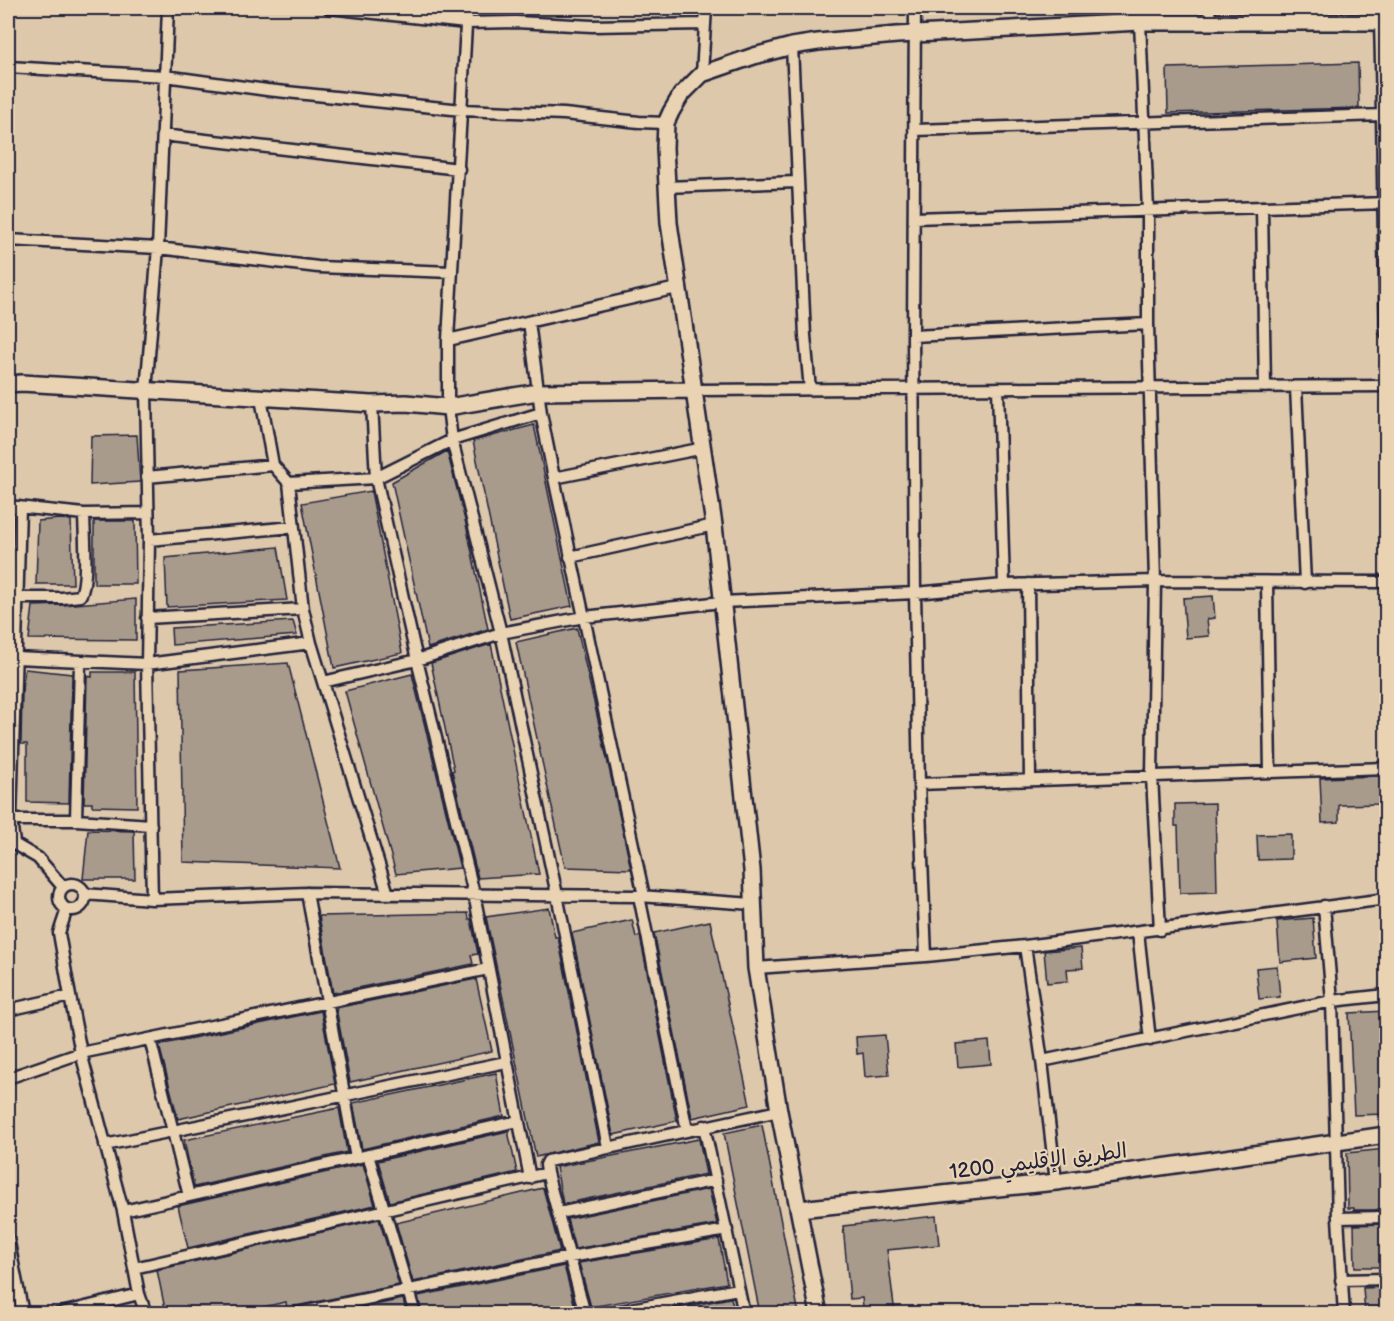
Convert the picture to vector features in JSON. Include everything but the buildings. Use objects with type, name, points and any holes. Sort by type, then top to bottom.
[{"type":"street","points":[[152,899],[147,664],[149,540],[146,391],[158,248],[168,8]]},
{"type":"street","points":[[329,8],[466,23],[516,22],[592,26],[704,24]]},
{"type":"street","points":[[467,8],[448,340],[448,407],[452,440],[501,633],[608,1147]]},
{"type":"street","points":[[702,74],[706,8]]},
{"type":"street","points":[[915,8],[913,336],[915,593],[926,956]]},
{"type":"street","points":[[819,1314],[779,1111],[756,968],[752,870],[714,525],[695,390],[677,288],[666,187],[666,123],[681,95],[702,74],[754,56],[818,42],[915,34],[1140,22],[1209,15],[1383,22],[1386,333]]},
{"type":"street","points":[[1140,22],[1142,123],[1148,211],[1148,324],[1155,581],[1152,776],[1160,930]]},
{"type":"street","points":[[792,46],[805,336],[810,390]]},
{"type":"street","points":[[8,67],[165,76],[267,90],[462,110],[564,114],[666,123]]},
{"type":"street","points":[[915,130],[1383,115]]},
{"type":"street","points":[[162,135],[459,169]]},
{"type":"street","points":[[666,187],[797,182]]},
{"type":"street","points":[[914,218],[1384,203]]},
{"type":"street","points":[[1262,207],[1265,387]]},
{"type":"street","points":[[8,240],[158,248],[318,267],[452,272]]},
{"type":"street","points":[[448,340],[677,288]]},
{"type":"street","points":[[529,322],[541,413],[687,1130]]},
{"type":"street","points":[[913,336],[1148,324]]},
{"type":"street","points":[[8,384],[372,404],[406,403],[448,407],[538,392],[1386,386]]},
{"type":"street","points":[[1296,387],[1305,583]]},
{"type":"street","points":[[998,388],[1004,585]]},
{"type":"street","points":[[261,398],[273,465],[289,483],[303,609],[311,643],[388,894]]},
{"type":"street","points":[[372,404],[376,478],[417,660],[474,894],[530,1178]]},
{"type":"street","points":[[289,483],[376,478],[452,440],[541,413]]},
{"type":"street","points":[[554,478],[704,448]]},
{"type":"street","points":[[147,477],[273,465]]},
{"type":"street","points":[[8,506],[84,514],[148,513]]},
{"type":"street","points":[[20,507],[17,598],[12,622],[16,658],[10,765],[11,842],[38,858],[63,887]]},
{"type":"street","points":[[17,598],[80,596],[83,591],[84,578],[84,514]]},
{"type":"street","points":[[570,557],[714,525]]},
{"type":"street","points":[[149,540],[293,527]]},
{"type":"street","points":[[322,682],[417,660],[501,633],[584,617],[722,602],[915,593],[1028,584],[1155,581],[1386,582]]},
{"type":"street","points":[[1267,583],[1270,772]]},
{"type":"street","points":[[1028,584],[1030,780]]},
{"type":"street","points":[[147,618],[303,609]]},
{"type":"street","points":[[16,658],[80,663],[147,664],[311,643]]},
{"type":"street","points":[[76,820],[80,663]]},
{"type":"street","points":[[919,784],[1386,768]]},
{"type":"street","points":[[10,820],[76,820],[151,825]]},
{"type":"street","points":[[63,887],[76,885],[84,894],[152,899],[307,893],[474,894],[641,896],[753,904]]},
{"type":"street","points":[[63,887],[59,899],[67,909],[75,909],[82,905],[84,894]]},
{"type":"street","points":[[307,893],[343,1095],[362,1156],[384,1212],[415,1314]]},
{"type":"street","points":[[756,968],[926,956],[1025,946],[1386,899]]},
{"type":"street","points":[[1324,906],[1332,1001],[1338,1218],[1344,1314]]},
{"type":"street","points":[[67,909],[59,933],[81,1053],[123,1211],[138,1294],[146,1314]]},
{"type":"street","points":[[1138,932],[1150,1040]]},
{"type":"street","points":[[1025,946],[1042,1061],[1056,1182]]},
{"type":"street","points":[[8,1078],[81,1053],[488,969]]},
{"type":"street","points":[[1042,1061],[1332,1001],[1386,995]]},
{"type":"street","points":[[8,1010],[70,996]]},
{"type":"street","points":[[150,1039],[189,1196]]},
{"type":"street","points":[[105,1144],[506,1062]]},
{"type":"street","points":[[585,1314],[546,1165],[552,1159],[779,1111]]},
{"type":"street","points":[[123,1211],[518,1121]]},
{"type":"street","points":[[704,1126],[744,1314]]},
{"type":"street","name":"الطريق الإقليمي 1200","points":[[799,1209],[1056,1182],[1386,1135]]},
{"type":"street","points":[[134,1268],[548,1173]]},
{"type":"street","points":[[559,1213],[716,1180]]},
{"type":"street","points":[[1338,1218],[1386,1217]]},
{"type":"street","points":[[293,1314],[570,1257],[727,1230]]},
{"type":"street","points":[[8,1238],[11,1267],[23,1314]]},
{"type":"street","points":[[1341,1280],[1386,1279]]},
{"type":"street","points":[[604,1314],[738,1289]]},
{"type":"street","points":[[57,1314],[138,1294]]}]
